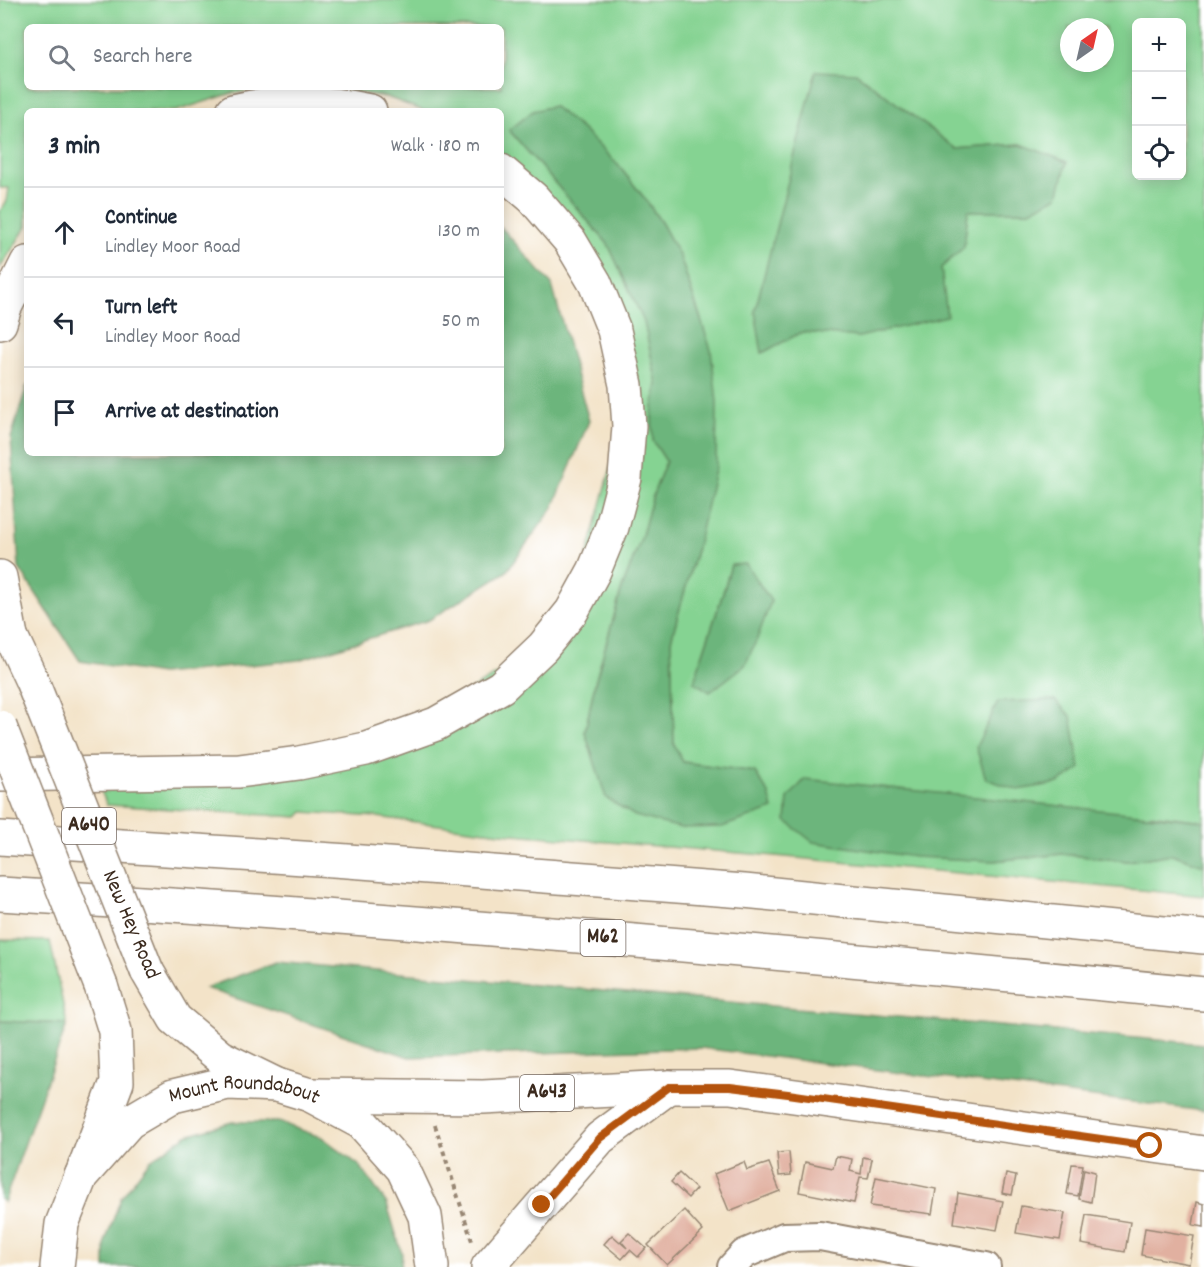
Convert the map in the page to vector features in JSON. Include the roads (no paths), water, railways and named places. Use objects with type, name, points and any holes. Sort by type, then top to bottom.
[{"type":"main road","points":[[253,108],[286,103],[356,108]]},
{"type":"main road","points":[[0,776],[239,771],[299,763],[366,749],[436,724],[501,687],[543,647],[572,611],[594,571],[612,527],[625,478],[629,426],[626,385],[614,330],[595,283],[570,241],[533,198],[504,174]]},
{"type":"main road","points":[[0,323],[5,307],[24,269]]},
{"type":"main road","name":"New Hey Road","points":[[0,577],[6,626],[32,681],[147,971],[175,1019],[220,1057],[277,1085]]},
{"type":"main road","name":"A640","points":[[0,727],[101,986],[115,1031],[117,1082],[81,1176]]},
{"type":"main road","points":[[0,838],[744,891],[1204,937]]},
{"type":"main road","name":"M62","points":[[0,894],[172,904],[477,927],[807,955],[1204,994]]},
{"type":"main road","name":"Mount Roundabout","points":[[57,1267],[62,1224],[81,1176],[129,1122],[173,1096],[228,1083],[277,1085],[310,1095],[362,1124],[403,1169],[424,1216],[432,1267]]},
{"type":"main road","points":[[480,1256],[600,1138],[669,1087]]},
{"type":"main road","name":"A643","points":[[310,1095],[483,1097],[669,1087],[730,1087],[1204,1153]]},
{"type":"street","points":[[732,1267],[744,1254],[784,1238],[820,1236],[986,1267]]}]
